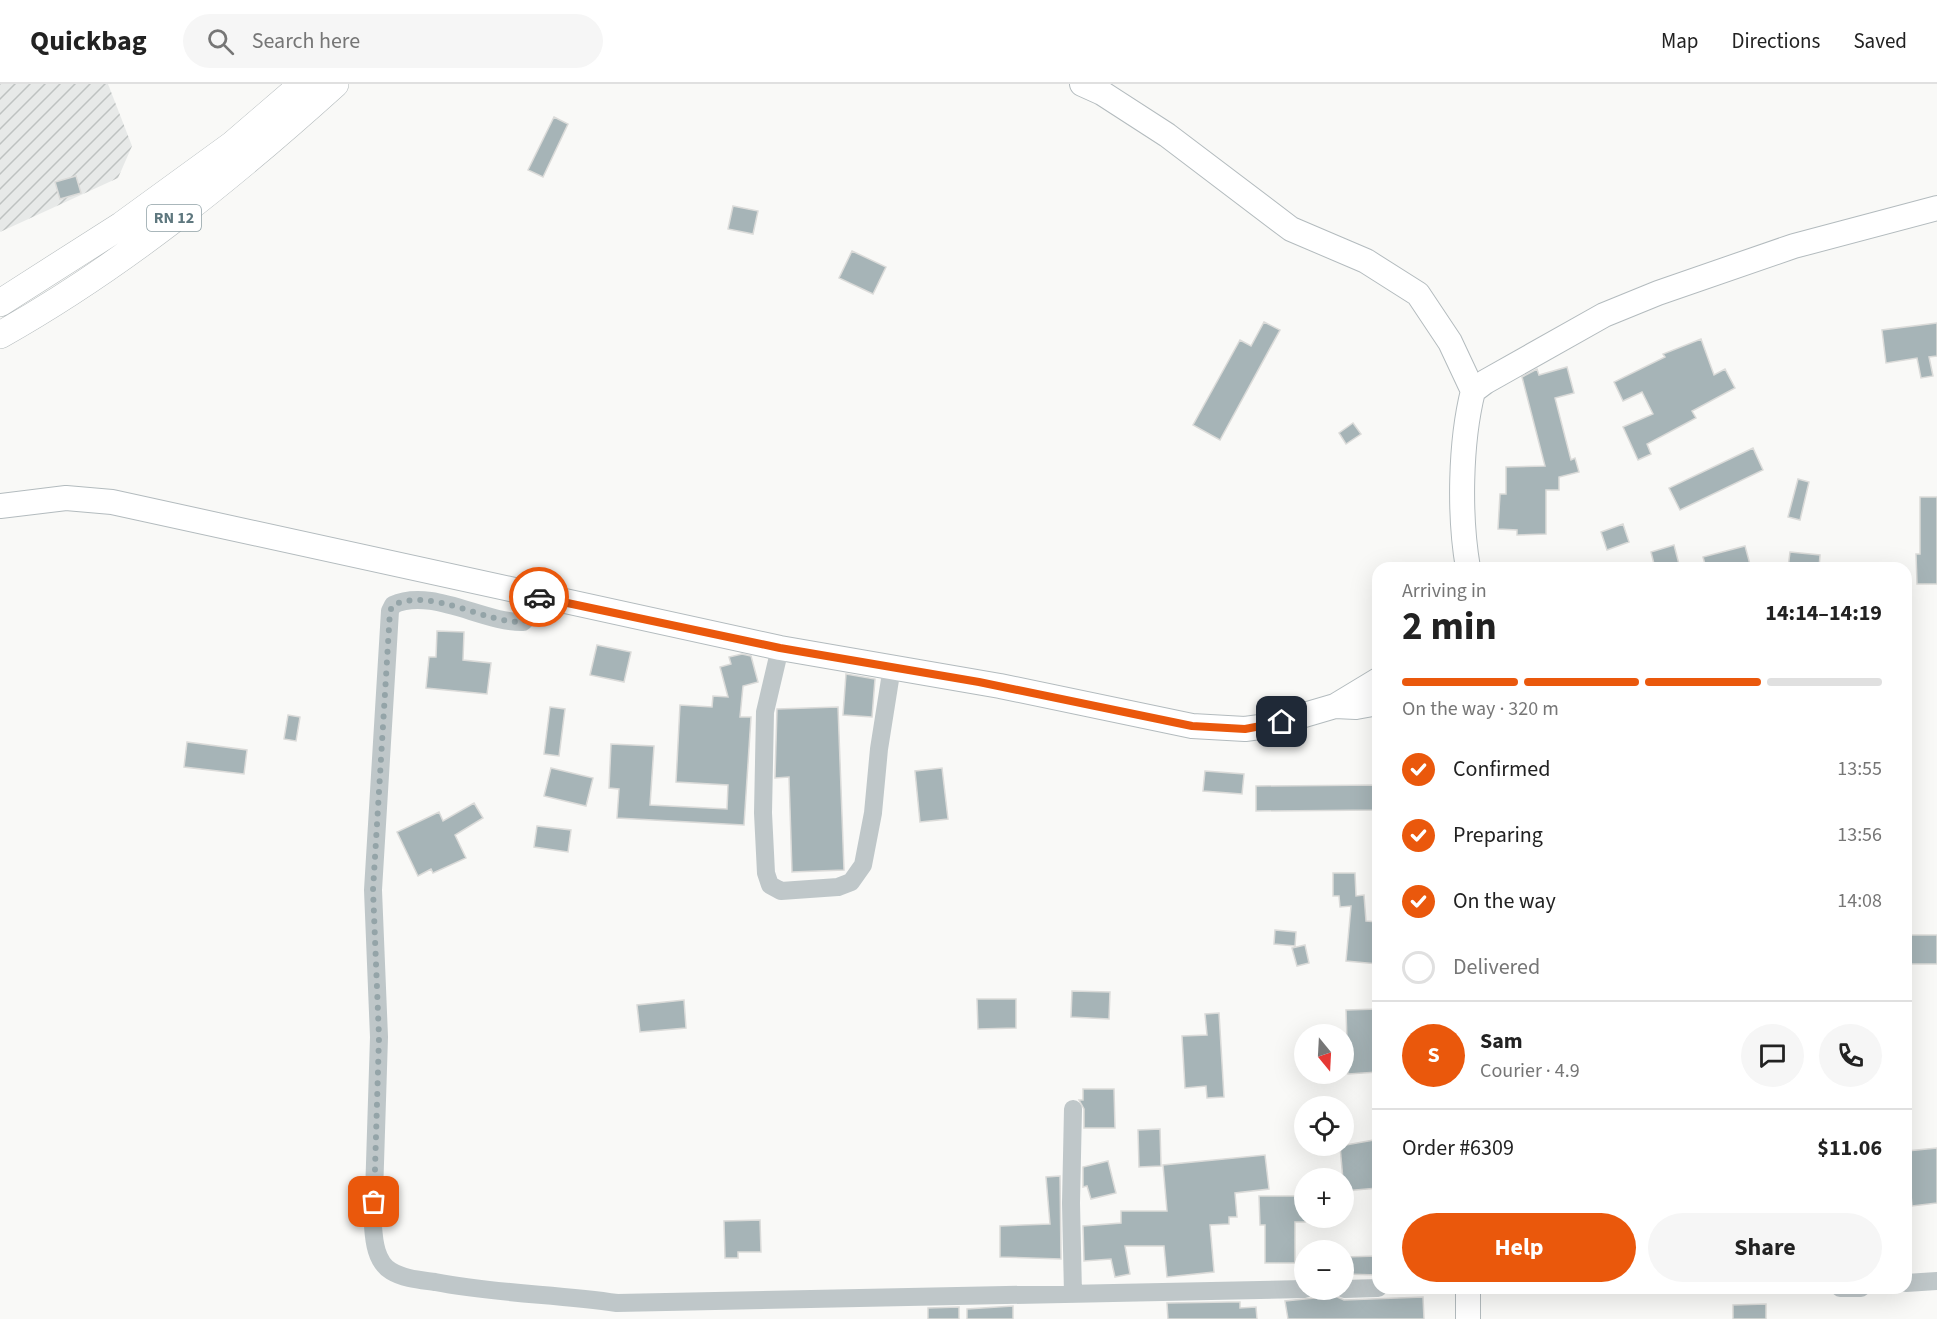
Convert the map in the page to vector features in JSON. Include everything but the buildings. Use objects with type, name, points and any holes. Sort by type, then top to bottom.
[{"type":"highway","name":"RN 12","points":[[7,294],[122,225],[232,145],[303,84]]},
{"type":"highway","name":"RN 12","points":[[0,335],[97,275],[163,227],[335,84]]},
{"type":"main road","points":[[1082,84],[1102,93],[1167,135],[1291,230],[1366,261],[1418,294],[1450,342],[1473,391],[1463,453],[1463,562]]},
{"type":"main road","points":[[1473,391],[1496,375],[1604,315],[1658,292],[1794,246],[1937,208]]},
{"type":"main road","points":[[0,506],[66,498],[134,507],[780,648],[1000,686],[1192,726],[1245,729],[1267,726],[1335,706],[1372,684]]},
{"type":"main road","points":[[1335,706],[1356,707],[1372,704]]},
{"type":"main road","points":[[1468,1294],[1468,1319]]},
{"type":"street","points":[[539,597],[534,614],[523,622],[430,602],[406,601],[393,605],[390,611],[373,890],[379,1037],[373,1226],[376,1249],[382,1262],[391,1271],[408,1277],[477,1290],[569,1296],[618,1303],[1294,1289]]},
{"type":"street","points":[[780,648],[765,712],[763,813],[766,873],[770,885],[781,891],[838,887],[851,882],[863,865],[873,813],[879,748],[892,667]]},
{"type":"street","points":[[1073,1109],[1071,1203],[1073,1294]]},
{"type":"street","points":[[1912,1283],[1937,1281]]},
{"type":"street","points":[[1354,1288],[1372,1288]]},
{"type":"shaded area","points":[[0,84],[108,84],[132,146],[118,178],[0,232]]},
{"type":"way so far","points":[[374,1202],[379,1037],[373,890],[376,809],[390,611],[393,605],[406,601],[430,602],[523,622],[534,614],[539,597]]},
{"type":"route","points":[[539,597],[780,648],[937,674],[1192,726],[1245,729],[1282,722]]}]
